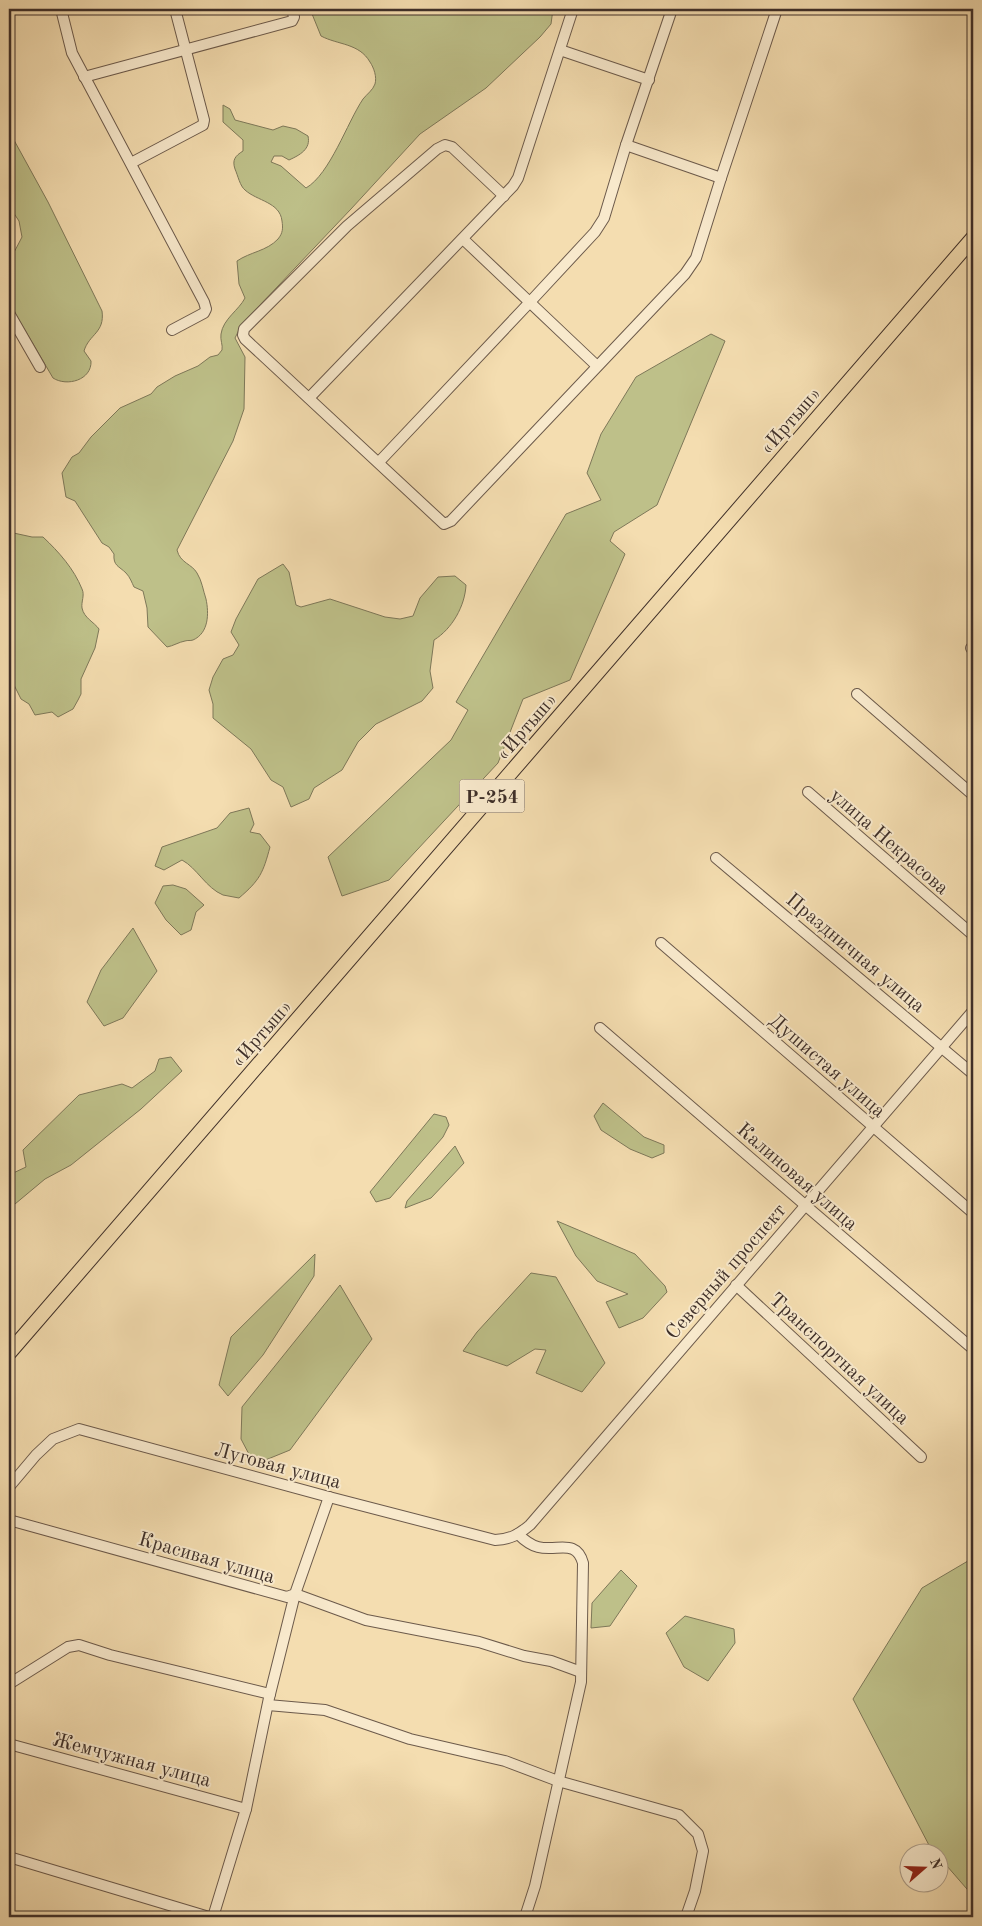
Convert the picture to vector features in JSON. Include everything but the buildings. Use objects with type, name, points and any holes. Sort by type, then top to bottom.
[{"type":"highway","name":"«Иртыш»","points":[[9,1353],[973,238]]},
{"type":"street","points":[[61,9],[72,53],[204,302],[206,309],[204,313],[172,330]]},
{"type":"street","points":[[131,163],[203,125],[204,120],[175,9]]},
{"type":"street","points":[[84,77],[292,21],[294,17],[292,9]]},
{"type":"street","points":[[309,398],[504,196],[518,178],[573,9]]},
{"type":"street","points":[[379,462],[595,232],[604,218],[626,145],[672,9]]},
{"type":"street","points":[[504,196],[452,147],[445,145],[437,149],[347,226],[244,329],[243,334],[245,339],[444,524],[451,521],[685,274],[696,258],[777,9]]},
{"type":"street","points":[[560,50],[649,80]]},
{"type":"street","points":[[626,145],[721,178]]},
{"type":"street","points":[[463,239],[597,366]]},
{"type":"street","points":[[9,313],[40,367]]},
{"type":"street","points":[[857,694],[973,795]]},
{"type":"street","name":"улица Некрасова","points":[[808,792],[973,934]]},
{"type":"street","name":"Праздничная улица","points":[[716,858],[973,1074]]},
{"type":"street","name":"Душистая улица","points":[[661,943],[973,1213]]},
{"type":"street","name":"Северный проспект","points":[[495,1540],[508,1539],[530,1525],[973,1011]]},
{"type":"street","name":"Калиновая улица","points":[[600,1028],[973,1349]]},
{"type":"street","name":"Транспортная улица","points":[[736,1286],[921,1457]]},
{"type":"street","name":"Луговая улица","points":[[9,1487],[36,1454],[53,1439],[79,1429],[495,1540]]},
{"type":"street","name":"Красивая улица","points":[[9,1520],[287,1597],[296,1594],[329,1497]]},
{"type":"street","points":[[518,1534],[531,1545],[541,1548],[572,1548],[581,1555],[583,1563],[581,1682],[535,1886],[525,1917]]},
{"type":"street","points":[[213,1917],[246,1809],[270,1694],[296,1594],[366,1620],[479,1642],[524,1656],[551,1661],[581,1672]]},
{"type":"street","points":[[9,1684],[68,1647],[79,1645],[110,1655],[270,1694]]},
{"type":"street","points":[[268,1705],[325,1710],[410,1739],[505,1761],[558,1781],[679,1815],[698,1834],[703,1851],[695,1890],[686,1917]]},
{"type":"street","name":"Жемчужная улица","points":[[9,1744],[246,1809]]},
{"type":"street","points":[[9,1857],[209,1917]]},
{"type":"green space","points":[[310,9],[553,9],[551,24],[540,37],[486,88],[420,134],[242,324],[235,338],[245,357],[244,409],[233,441],[177,550],[183,561],[195,570],[200,579],[207,604],[207,622],[198,637],[167,647],[148,627],[147,608],[143,591],[134,587],[130,578],[117,565],[114,554],[109,547],[102,543],[75,501],[66,497],[62,473],[72,457],[79,453],[91,437],[120,408],[151,394],[157,387],[175,376],[198,366],[210,357],[218,355],[222,350],[222,329],[245,298],[239,284],[237,261],[269,246],[281,235],[282,221],[277,210],[267,202],[250,194],[240,183],[234,161],[243,151],[243,140],[223,122],[223,105],[230,109],[235,120],[273,130],[283,126],[296,129],[308,136],[308,145],[301,154],[289,160],[282,156],[274,156],[271,162],[281,166],[306,188],[323,172],[357,109],[374,86],[376,81],[375,73],[365,56],[348,45],[321,36]]},
{"type":"green space","points":[[9,131],[48,202],[102,311],[99,329],[86,345],[84,351],[91,361],[90,368],[83,377],[71,382],[59,381],[53,378],[9,303],[9,262],[22,237],[19,221],[9,206]]},
{"type":"green space","points":[[711,334],[725,341],[657,505],[614,532],[610,541],[625,554],[570,680],[523,699],[498,763],[389,880],[342,896],[328,857],[451,740],[468,710],[456,702],[566,514],[601,500],[587,473],[601,434],[636,377]]},
{"type":"green space","points":[[9,532],[32,537],[43,537],[55,549],[66,561],[79,582],[83,591],[83,611],[99,629],[95,648],[81,679],[81,694],[73,709],[58,717],[52,712],[35,715],[29,704],[21,699],[9,675]]},
{"type":"green space","points":[[283,564],[289,572],[296,605],[301,607],[330,599],[385,617],[400,619],[413,616],[420,598],[438,577],[455,576],[466,585],[463,601],[452,623],[434,640],[430,671],[433,688],[422,701],[376,724],[358,742],[342,770],[314,788],[309,799],[291,807],[283,787],[271,780],[251,749],[213,718],[213,704],[209,690],[213,677],[223,659],[233,655],[239,645],[231,632],[258,579]]},
{"type":"green space","points":[[249,808],[254,824],[250,832],[260,834],[270,847],[260,875],[252,886],[239,898],[217,892],[182,860],[164,870],[155,866],[162,847],[217,828],[230,813]]},
{"type":"green space","points":[[173,885],[186,889],[204,905],[196,912],[191,930],[181,935],[166,920],[155,903],[163,886]]},
{"type":"green space","points":[[133,928],[157,971],[123,1018],[104,1026],[87,1002],[101,970]]},
{"type":"green space","points":[[171,1057],[182,1071],[141,1109],[71,1165],[45,1179],[9,1209],[9,1175],[26,1167],[23,1150],[79,1095],[122,1084],[132,1088],[155,1071],[159,1059]]},
{"type":"green space","points":[[603,1103],[644,1137],[664,1145],[664,1153],[652,1158],[630,1149],[601,1130],[594,1116]]},
{"type":"green space","points":[[434,1114],[446,1117],[449,1125],[443,1137],[390,1198],[376,1202],[370,1192]]},
{"type":"green space","points":[[455,1146],[464,1163],[431,1198],[405,1208],[407,1201]]},
{"type":"green space","points":[[557,1221],[635,1254],[665,1286],[667,1292],[643,1318],[619,1328],[606,1302],[628,1294],[597,1281],[576,1256]]},
{"type":"green space","points":[[315,1254],[314,1276],[263,1355],[228,1396],[219,1385],[231,1337]]},
{"type":"green space","points":[[531,1273],[556,1277],[605,1363],[582,1392],[536,1373],[546,1350],[535,1349],[507,1366],[463,1351],[477,1332]]},
{"type":"green space","points":[[340,1285],[372,1339],[290,1450],[263,1461],[251,1458],[241,1439],[242,1407]]},
{"type":"green space","points":[[973,1558],[973,1896],[950,1870],[950,1844],[928,1844],[853,1699],[922,1588]]},
{"type":"green space","points":[[621,1570],[637,1586],[610,1626],[591,1628],[592,1603]]},
{"type":"green space","points":[[685,1616],[734,1629],[735,1643],[708,1681],[684,1667],[666,1633]]}]
